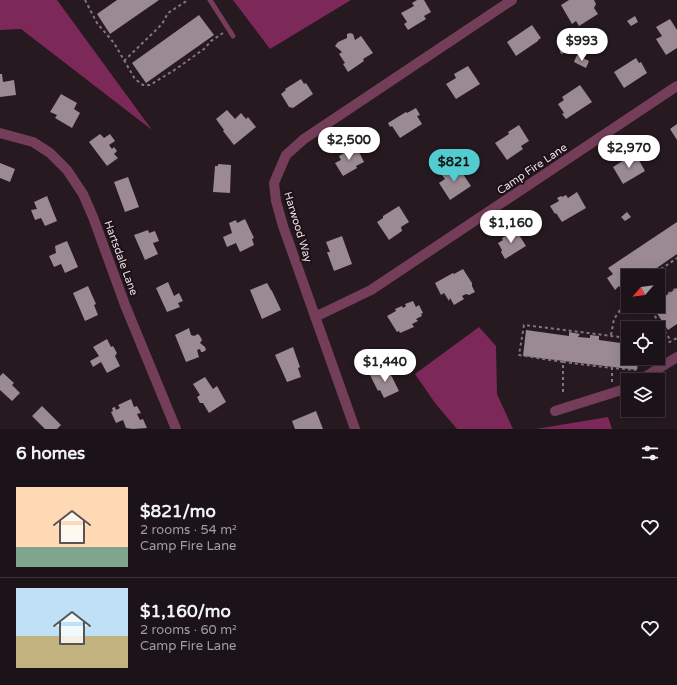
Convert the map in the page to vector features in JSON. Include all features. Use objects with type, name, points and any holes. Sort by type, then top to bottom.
[{"type":"street","name":"Harwood Way","points":[[355,429],[283,226],[276,201],[274,183],[286,155],[304,138],[512,0]]},
{"type":"street","name":"Camp Fire Lane","points":[[315,317],[371,290],[677,86]]},
{"type":"street","name":"Hartsdale Lane","points":[[0,133],[33,142],[50,153],[67,170],[83,194],[93,217],[125,305],[176,429]]},
{"type":"street","points":[[652,373],[677,358]]},
{"type":"street","points":[[555,411],[621,390]]},
{"type":"lane","points":[[210,0],[233,36]]},
{"type":"path","points":[[85,0],[100,27],[114,43],[138,82],[143,85],[150,84],[180,66],[204,49],[213,39],[229,29]]},
{"type":"path","points":[[124,61],[162,24],[168,13],[188,0]]},
{"type":"path","points":[[661,269],[677,258]]},
{"type":"path","points":[[665,296],[677,288]]},
{"type":"path","points":[[611,336],[614,319],[621,309]]},
{"type":"path","points":[[654,313],[672,341]]},
{"type":"path","points":[[621,337],[524,325],[520,356],[638,370]]},
{"type":"path","points":[[665,344],[677,338]]},
{"type":"path","points":[[563,362],[563,392]]},
{"type":"path","points":[[612,368],[612,384]]},
{"type":"shaded area","points":[[0,0],[57,0],[152,130],[21,29],[0,30]]},
{"type":"shaded area","points":[[233,0],[351,0],[270,49]]},
{"type":"shaded area","points":[[479,327],[496,346],[497,394],[513,429],[457,429],[435,403],[415,374]]},
{"type":"shaded area","points":[[608,417],[612,429],[536,429]]},
{"type":"building","points":[[117,0],[159,0],[110,34],[97,14]]},
{"type":"building","points":[[417,0],[424,0],[431,12],[424,16],[426,19],[408,30],[404,24],[407,22],[401,13],[414,6],[412,3]]},
{"type":"building","points":[[569,0],[594,0],[596,4],[594,8],[598,14],[579,26],[576,21],[572,24],[561,5]]},
{"type":"building","points":[[199,15],[214,35],[146,83],[132,63]]},
{"type":"building","points":[[635,16],[638,22],[631,26],[627,21]]},
{"type":"building","points":[[670,19],[677,30],[677,48],[666,55],[656,39],[662,36],[656,27]]},
{"type":"building","points":[[532,25],[541,38],[516,56],[507,42]]},
{"type":"building","points":[[347,34],[353,34],[355,40],[361,36],[373,53],[363,59],[364,61],[348,72],[343,64],[345,63],[339,54],[342,52],[335,46],[338,42],[347,38]]},
{"type":"building","points":[[564,44],[567,52],[561,54],[558,46]]},
{"type":"building","points":[[577,55],[589,61],[586,68],[574,62]]},
{"type":"building","points":[[636,58],[639,63],[641,62],[647,73],[624,88],[614,72]]},
{"type":"building","points":[[468,66],[480,84],[456,99],[446,84],[456,78],[454,74]]},
{"type":"building","points":[[0,74],[2,74],[3,82],[14,80],[16,95],[0,97]]},
{"type":"building","points":[[301,79],[304,84],[306,83],[313,94],[293,108],[289,107],[281,94],[286,90],[285,89]]},
{"type":"building","points":[[580,85],[592,102],[566,119],[558,104],[564,100],[562,97]]},
{"type":"building","points":[[61,94],[77,103],[74,109],[80,113],[72,128],[55,118],[57,115],[50,112]]},
{"type":"building","points":[[416,108],[420,115],[417,116],[422,124],[400,138],[392,126],[390,127],[388,123]]},
{"type":"building","points":[[227,110],[235,119],[241,113],[246,119],[248,117],[256,127],[234,145],[216,119]]},
{"type":"building","points":[[677,124],[677,140],[670,129]]},
{"type":"building","points":[[519,125],[529,141],[521,146],[523,149],[507,160],[495,143]]},
{"type":"building","points":[[100,134],[104,138],[110,134],[115,141],[109,145],[112,149],[114,147],[117,151],[114,154],[118,158],[107,166],[89,142]]},
{"type":"building","points":[[356,146],[364,162],[343,176],[335,163],[341,160],[339,156]]},
{"type":"building","points":[[636,155],[645,171],[623,184],[613,167],[629,157],[629,159]]},
{"type":"building","points":[[0,163],[15,169],[10,182],[0,178]]},
{"type":"building","points":[[218,164],[231,165],[230,193],[213,192],[215,166],[218,166]]},
{"type":"building","points":[[452,166],[454,170],[459,168],[471,186],[450,200],[439,183],[445,179],[441,174]]},
{"type":"building","points":[[128,177],[139,207],[125,212],[114,182]]},
{"type":"building","points":[[577,192],[586,208],[562,222],[550,206],[559,201],[557,198],[566,195],[568,198]]},
{"type":"building","points":[[47,196],[57,221],[45,226],[41,218],[35,220],[31,210],[37,209],[34,202]]},
{"type":"building","points":[[399,206],[409,222],[401,227],[402,231],[389,240],[377,222],[383,218],[383,216]]},
{"type":"building","points":[[627,212],[631,217],[625,221],[621,217]]},
{"type":"building","points":[[245,219],[254,238],[252,239],[254,245],[240,252],[236,243],[227,247],[223,237],[232,233],[229,223],[236,220],[237,223]]},
{"type":"building","points":[[677,222],[677,254],[655,269],[621,269],[621,288],[619,286],[615,290],[607,278],[613,274],[608,268]]},
{"type":"building","points":[[148,230],[149,233],[155,231],[159,241],[153,243],[158,254],[145,260],[134,235]]},
{"type":"building","points":[[516,230],[526,246],[505,259],[498,243],[503,240],[502,238]]},
{"type":"building","points":[[342,236],[352,264],[334,271],[327,252],[330,252],[326,242]]},
{"type":"building","points":[[67,241],[78,267],[65,273],[61,264],[54,267],[49,256],[56,253],[55,246]]},
{"type":"building","points":[[463,269],[472,283],[475,292],[462,296],[464,299],[454,305],[450,298],[449,301],[444,293],[441,295],[435,283]]},
{"type":"building","points":[[168,282],[174,296],[179,293],[183,301],[178,303],[180,307],[167,312],[156,288]]},
{"type":"building","points":[[267,283],[281,310],[262,319],[250,290]]},
{"type":"building","points":[[88,286],[96,304],[94,305],[98,315],[85,321],[73,293]]},
{"type":"building","points":[[677,288],[677,324],[668,330],[665,326],[665,321],[662,321],[657,313],[665,313],[665,296]]},
{"type":"building","points":[[413,301],[416,307],[419,305],[423,313],[421,314],[422,316],[416,319],[418,321],[412,324],[414,327],[400,333],[399,331],[397,332],[387,316],[396,311],[395,309],[402,306],[403,308],[406,306],[405,304]]},
{"type":"building","points":[[189,328],[191,335],[194,336],[198,334],[200,336],[202,340],[200,343],[206,350],[201,352],[200,349],[197,350],[199,357],[186,362],[175,335]]},
{"type":"building","points":[[526,330],[569,336],[569,332],[580,334],[578,337],[590,338],[590,335],[599,336],[599,340],[621,343],[621,365],[638,365],[637,370],[523,356]]},
{"type":"building","points":[[107,339],[111,347],[113,346],[117,353],[115,356],[120,366],[107,373],[101,362],[93,367],[90,361],[99,356],[93,347]]},
{"type":"building","points":[[293,347],[300,367],[298,368],[301,377],[287,382],[275,355]]},
{"type":"building","points":[[387,367],[399,391],[384,398],[380,390],[378,391],[370,375]]},
{"type":"building","points":[[3,373],[14,383],[12,385],[20,393],[12,401],[0,390],[0,376]]},
{"type":"building","points":[[205,377],[213,389],[217,386],[226,402],[209,413],[203,403],[200,403],[197,397],[200,395],[193,384]]},
{"type":"building","points":[[131,399],[134,407],[137,406],[141,413],[137,414],[140,420],[143,419],[147,428],[126,428],[123,420],[116,423],[111,412],[113,411],[112,408],[115,407],[116,410],[120,408],[118,405]]},
{"type":"building","points":[[42,406],[61,425],[57,429],[45,429],[32,416]]},
{"type":"building","points":[[316,411],[323,429],[295,429],[292,421]]}]
